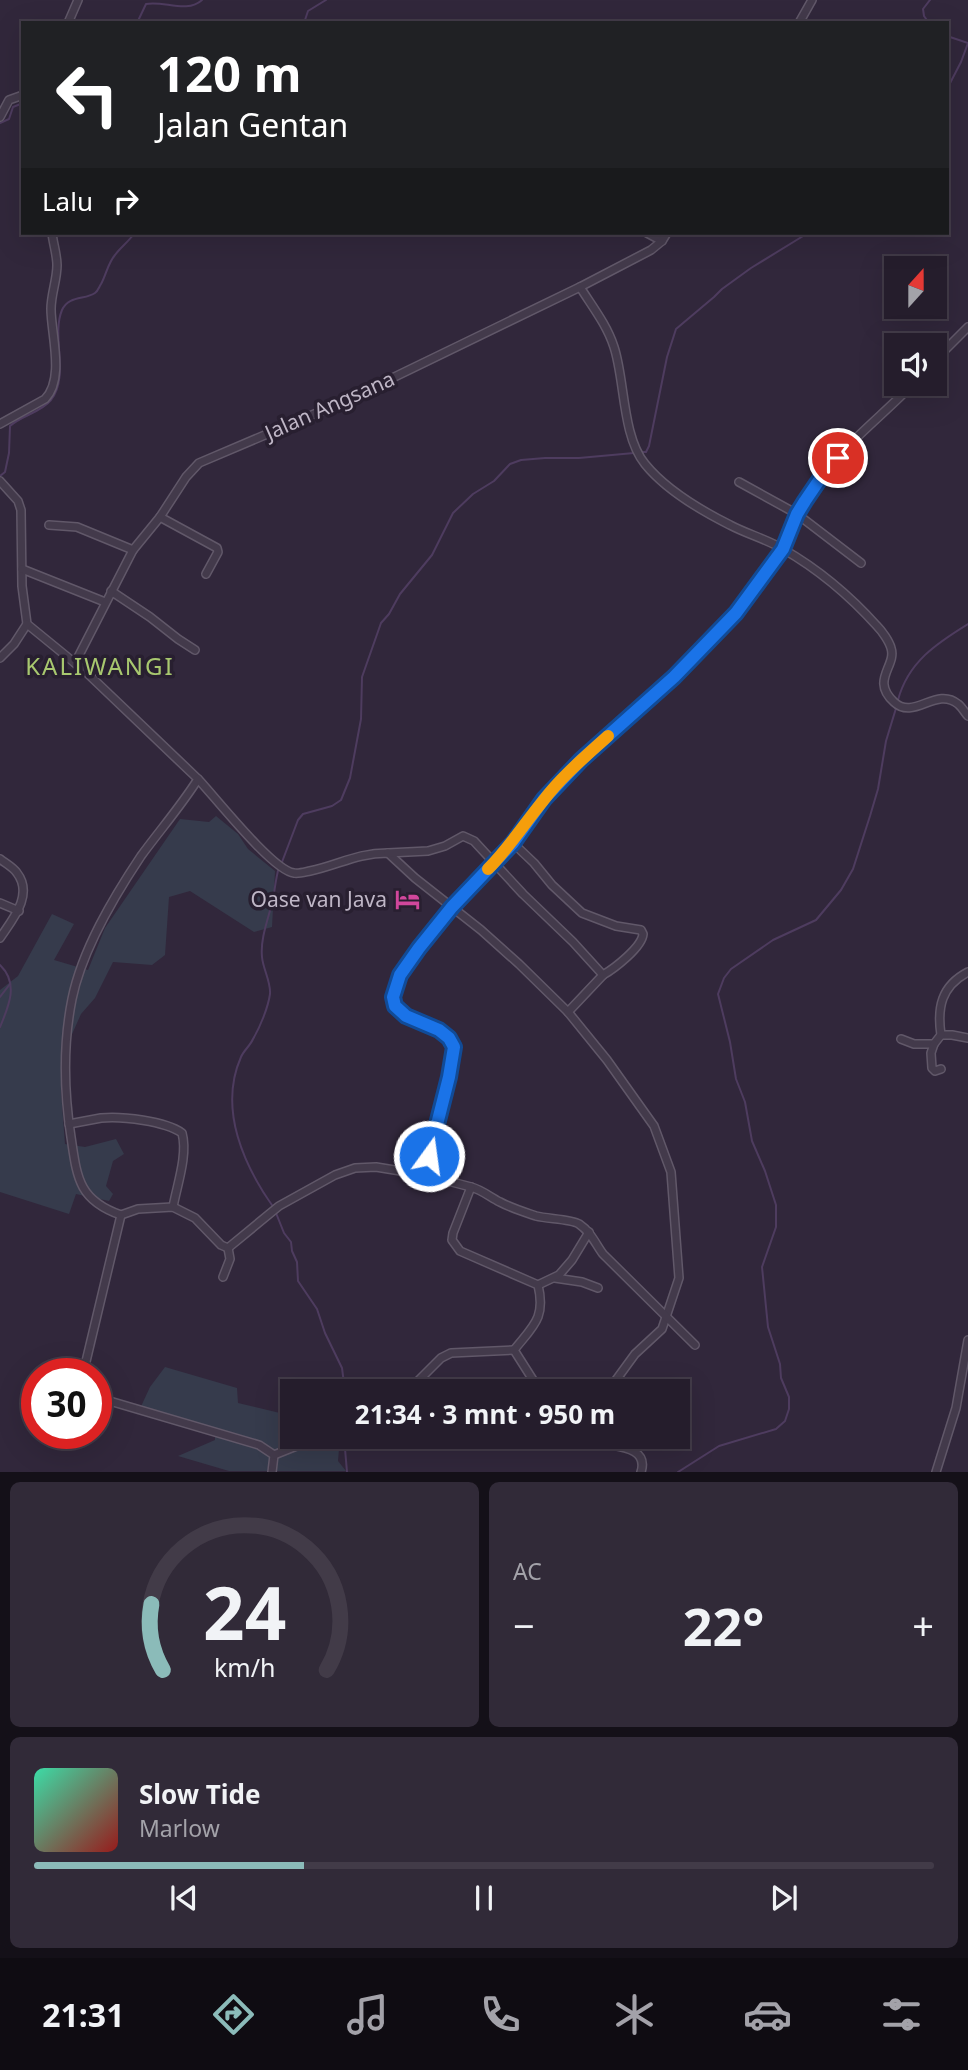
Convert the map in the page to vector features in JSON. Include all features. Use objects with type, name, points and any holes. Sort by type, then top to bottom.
[{"type":"street","points":[[69,21],[78,0]]},
{"type":"street","points":[[800,21],[813,0]]},
{"type":"street","points":[[0,117],[9,100],[21,96]]},
{"type":"street","points":[[0,424],[45,399],[54,386],[55,350],[51,305],[57,262],[52,235]]},
{"type":"street","points":[[651,235],[662,241]]},
{"type":"street","name":"Jalan Angsana","points":[[75,663],[132,550],[199,463],[347,400],[580,287],[651,250],[666,235]]},
{"type":"street","points":[[580,287],[614,346],[626,413],[638,453],[660,480],[706,512],[783,549],[814,569],[878,627],[891,648],[892,655],[884,679],[885,687],[899,705],[910,708],[938,698],[946,698],[958,704],[968,716]]},
{"type":"street","points":[[947,348],[968,327]]},
{"type":"street","points":[[425,1175],[454,1047],[449,1038],[439,1030],[406,1016],[395,1006],[393,997],[400,975],[452,907],[513,843],[544,799],[581,760],[674,677],[736,613],[783,549],[797,514],[824,473],[901,396]]},
{"type":"street","points":[[739,482],[797,514],[861,563]]},
{"type":"street","points":[[0,658],[14,644],[27,624],[23,598],[20,506],[1,483]]},
{"type":"street","points":[[160,517],[217,548],[218,552],[206,574]]},
{"type":"street","points":[[48,525],[77,527],[132,550]]},
{"type":"street","points":[[22,569],[105,603]]},
{"type":"street","points":[[111,592],[195,650]]},
{"type":"street","points":[[27,624],[75,663],[198,779],[247,835],[282,868],[294,874],[359,855],[428,851],[445,846],[463,836],[474,841],[603,975]]},
{"type":"street","points":[[198,779],[141,858],[94,936],[81,968],[72,999],[66,1059],[69,1124],[76,1173],[87,1196],[98,1205],[121,1215],[138,1209],[173,1207],[195,1218],[221,1245],[228,1248]]},
{"type":"street","points":[[513,843],[582,913],[616,926],[640,930],[643,934],[642,942],[603,975],[568,1012]]},
{"type":"street","points":[[388,853],[519,964],[568,1012],[645,1110],[654,1126],[671,1172],[679,1278],[662,1329],[635,1354],[617,1379]]},
{"type":"street","points":[[0,859],[17,873],[22,884],[19,911],[0,938]]},
{"type":"street","points":[[0,903],[19,911]]},
{"type":"street","points":[[941,1069],[932,1068],[931,1053],[941,1035],[939,1007],[952,984],[968,972]]},
{"type":"street","points":[[941,1035],[968,1038]]},
{"type":"street","points":[[901,1039],[914,1044],[934,1044]]},
{"type":"street","points":[[69,1124],[101,1118],[126,1119],[170,1126],[182,1133],[182,1160],[173,1207]]},
{"type":"street","points":[[228,1248],[279,1206],[335,1175],[355,1168],[392,1168],[480,1189],[499,1202],[538,1216],[572,1221],[589,1233],[603,1254],[695,1345]]},
{"type":"street","points":[[471,1187],[453,1233],[454,1245],[460,1251],[538,1285],[559,1275],[589,1233]]},
{"type":"street","points":[[87,1358],[121,1215]]},
{"type":"street","points":[[223,1278],[230,1259],[228,1248]]},
{"type":"street","points":[[554,1278],[598,1287]]},
{"type":"street","points":[[514,1350],[533,1325],[541,1307],[538,1285]]},
{"type":"street","points":[[936,1472],[956,1408],[968,1340]]},
{"type":"street","points":[[419,1379],[433,1364],[451,1353],[514,1350]]},
{"type":"street","points":[[514,1350],[532,1379]]},
{"type":"street","points":[[112,1402],[258,1445],[274,1455]]},
{"type":"street","points":[[274,1455],[289,1449]]},
{"type":"street","points":[[627,1449],[642,1459],[641,1472]]},
{"type":"street","points":[[272,1472],[274,1455]]},
{"type":"shaded area","points":[[216,816],[238,834],[248,849],[275,871],[272,927],[254,932],[190,891],[169,897],[165,955],[152,965],[113,962],[95,998],[81,1014],[61,1059],[65,1144],[85,1147],[116,1139],[124,1154],[113,1161],[106,1186],[113,1194],[109,1201],[76,1194],[69,1214],[0,1192],[0,990],[18,976],[52,914],[74,924],[54,960],[88,970],[105,928],[180,819],[209,822]]},
{"type":"shaded area","points":[[165,1367],[237,1388],[238,1403],[280,1413],[280,1449],[339,1449],[338,1461],[346,1471],[229,1471],[178,1456],[215,1440],[215,1436],[138,1413],[150,1387]]},
{"type":"waterway","points":[[138,21],[146,4],[189,6],[202,0]]},
{"type":"waterway","points":[[305,21],[308,11],[326,0]]},
{"type":"waterway","points":[[928,21],[923,9],[930,0]]},
{"type":"waterway","points":[[949,37],[968,43],[949,85]]},
{"type":"waterway","points":[[0,123],[9,119],[13,107],[21,104]]},
{"type":"waterway","points":[[0,476],[5,472],[9,453],[10,426],[47,404],[56,390],[60,368],[58,332],[62,310],[69,302],[96,292],[113,258],[133,235]]},
{"type":"waterway","points":[[639,452],[646,452],[649,446],[667,357],[676,329],[722,289],[805,235]]},
{"type":"waterway","points":[[282,862],[298,820],[303,814],[332,806],[341,800],[350,778],[361,719],[362,677],[381,623],[400,594],[432,555],[453,513],[473,494],[494,481],[510,464],[521,460],[634,453]]},
{"type":"waterway","points":[[898,700],[916,664],[935,646],[968,624]]},
{"type":"waterway","points":[[678,1472],[719,1446],[776,1429],[785,1421],[789,1409],[789,1397],[781,1378],[780,1364],[768,1327],[762,1267],[776,1227],[776,1205],[752,1141],[718,994],[731,969],[773,940],[816,920],[841,890],[853,869],[870,816],[878,789],[886,741],[897,705]]},
{"type":"waterway","points":[[274,1208],[244,1155],[233,1117],[232,1097],[241,1057],[258,1029],[269,999],[262,950],[279,867]]},
{"type":"waterway","points":[[0,965],[6,972],[11,987],[9,1003],[0,1027]]},
{"type":"waterway","points":[[0,997],[10,984]]},
{"type":"waterway","points":[[276,1213],[291,1242],[297,1262],[298,1281],[317,1309],[342,1368],[343,1379]]},
{"type":"waterway","points":[[345,1449],[347,1472]]},
{"type":"slow traffic","points":[[488,869],[513,843],[544,799],[608,736]]},
{"type":"place","name":"Oase van Java","points":[[407,900]]},
{"type":"district","name":"KALIWANGI","points":[[100,667]]},
{"type":"route","points":[[429,1156],[454,1047],[449,1038],[439,1030],[406,1016],[395,1006],[393,997],[400,975],[463,893],[513,843],[544,799],[581,760],[674,677],[736,613],[773,565],[783,549],[797,514],[813,488],[838,458]]}]
